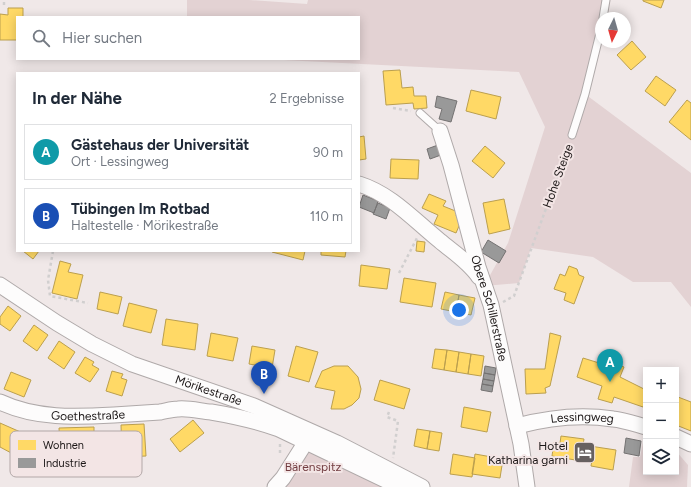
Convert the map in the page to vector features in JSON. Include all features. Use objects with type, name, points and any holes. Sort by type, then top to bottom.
[{"type":"street","name":"Obere Schillerstraße","points":[[440,131],[484,286],[491,305],[525,464],[527,487]]},
{"type":"street","points":[[360,184],[383,194],[471,267],[484,286]]},
{"type":"street","name":"Mörikestraße","points":[[0,285],[57,323],[92,344],[132,364],[254,406],[400,487]]},
{"type":"street","points":[[178,409],[186,405],[188,399],[187,392],[180,381]]},
{"type":"street","name":"Goethestraße","points":[[0,402],[38,414],[77,417],[160,412],[178,409],[196,410],[260,422],[280,429],[306,435]]},
{"type":"street","name":"Lessingweg","points":[[517,426],[530,422],[592,417],[614,419],[643,426]]},
{"type":"street","points":[[275,487],[295,460],[302,448],[306,435]]},
{"type":"street","name":"Mörikestraße","points":[[306,435],[392,470],[422,487]]},
{"type":"street","points":[[679,438],[691,444]]},
{"type":"lane","points":[[604,12],[606,0]]},
{"type":"lane","name":"Hohe Steige","points":[[572,135],[585,94],[596,48]]},
{"type":"lane","points":[[420,113],[440,131]]},
{"type":"path","points":[[4,0],[4,5]]},
{"type":"path","points":[[393,108],[420,113]]},
{"type":"path","name":"Hohe Steige","points":[[491,305],[514,296],[572,135]]},
{"type":"path","points":[[399,273],[423,227]]},
{"type":"path","points":[[53,252],[48,280],[50,296],[88,303]]},
{"type":"path","points":[[389,412],[387,417],[398,421],[392,470]]},
{"type":"green space","points":[[187,0],[249,0],[307,4],[308,0],[606,0],[603,12],[595,12],[595,48],[596,48],[585,94],[691,173],[691,307],[671,282],[633,282],[593,257],[531,248],[519,283],[484,286],[508,243],[545,127],[519,72],[283,60],[360,60],[360,16],[187,16]]},
{"type":"green space","name":"Bärenspitz","points":[[304,440],[400,487],[277,487]]},
{"type":"green space","points":[[643,443],[643,475],[679,475],[679,454],[688,465],[687,487],[629,487],[633,457],[640,457]]},
{"type":"building: Wohnen","points":[[643,0],[664,0],[661,8]]},
{"type":"building: Wohnen","points":[[8,8],[23,8],[23,16],[16,16],[16,40],[0,40],[0,14],[8,15]]},
{"type":"building: Wohnen","points":[[632,41],[646,57],[631,70],[617,55],[624,48],[631,48]]},
{"type":"building: Wohnen","points":[[400,70],[402,88],[413,87],[414,96],[426,96],[427,108],[414,109],[413,103],[386,105],[383,71]]},
{"type":"building: Wohnen","points":[[656,76],[676,90],[665,106],[645,91]]},
{"type":"building: Wohnen","points":[[471,90],[501,97],[496,119],[466,111]]},
{"type":"building: Wohnen","points":[[687,100],[691,103],[691,140],[669,122]]},
{"type":"building: Wohnen","points":[[364,136],[366,159],[360,160],[360,137]]},
{"type":"building: Wohnen","points":[[485,146],[505,163],[493,178],[472,161]]},
{"type":"building: Wohnen","points":[[391,159],[419,160],[418,179],[390,178]]},
{"type":"building: Wohnen","points":[[429,194],[446,201],[443,206],[458,212],[456,216],[462,219],[456,233],[434,224],[438,215],[422,208]]},
{"type":"building: Wohnen","points":[[504,199],[510,229],[489,234],[483,203]]},
{"type":"building: Wohnen","points":[[417,241],[425,242],[424,252],[416,251]]},
{"type":"building: Wohnen","points":[[24,252],[38,252],[33,259]]},
{"type":"building: Wohnen","points":[[272,252],[305,252],[303,260]]},
{"type":"building: Wohnen","points":[[321,252],[346,252],[345,257],[321,255]]},
{"type":"building: Wohnen","points":[[60,261],[71,264],[68,272],[83,275],[77,299],[52,293]]},
{"type":"building: Wohnen","points":[[361,265],[390,269],[387,289],[359,286]]},
{"type":"building: Wohnen","points":[[569,266],[577,269],[579,275],[584,277],[574,304],[564,300],[566,293],[554,289],[560,274],[565,276]]},
{"type":"building: Wohnen","points":[[404,278],[436,283],[432,307],[400,302]]},
{"type":"building: Wohnen","points":[[100,292],[122,297],[118,314],[97,309]]},
{"type":"building: Wohnen","points":[[445,292],[459,295],[456,312],[441,309]]},
{"type":"building: Wohnen","points":[[459,295],[475,298],[471,315],[456,312]]},
{"type":"building: Wohnen","points":[[129,303],[157,310],[151,333],[123,326]]},
{"type":"building: Wohnen","points":[[8,306],[21,316],[10,331],[0,324],[0,317]]},
{"type":"building: Wohnen","points":[[166,319],[198,324],[195,350],[162,345]]},
{"type":"building: Wohnen","points":[[34,325],[48,335],[37,351],[23,341]]},
{"type":"building: Wohnen","points":[[211,333],[238,338],[233,361],[207,356]]},
{"type":"building: Wohnen","points":[[550,333],[561,336],[550,386],[545,388],[546,393],[526,394],[525,369],[545,369]]},
{"type":"building: Wohnen","points":[[59,341],[75,352],[64,369],[48,358]]},
{"type":"building: Wohnen","points":[[252,346],[275,350],[272,368],[249,364]]},
{"type":"building: Wohnen","points":[[296,346],[318,352],[309,382],[288,376]]},
{"type":"building: Wohnen","points":[[435,349],[447,350],[444,370],[432,368]]},
{"type":"building: Wohnen","points":[[447,350],[459,352],[456,372],[444,370]]},
{"type":"building: Wohnen","points":[[459,352],[471,354],[468,374],[456,372]]},
{"type":"building: Wohnen","points":[[471,354],[484,356],[481,376],[468,374]]},
{"type":"building: Wohnen","points":[[85,357],[94,362],[92,365],[99,369],[90,382],[75,373]]},
{"type":"building: Wohnen","points":[[583,358],[612,367],[614,363],[624,367],[620,377],[643,388],[643,407],[614,397],[612,403],[598,399],[602,386],[577,377]]},
{"type":"building: Wohnen","points":[[334,366],[348,366],[358,377],[361,389],[359,398],[352,405],[344,409],[331,409],[335,391],[315,387],[322,371]]},
{"type":"building: Wohnen","points":[[112,371],[123,374],[121,378],[127,380],[122,396],[106,391]]},
{"type":"building: Wohnen","points":[[11,372],[31,380],[24,397],[4,389]]},
{"type":"building: Wohnen","points":[[380,380],[410,389],[404,409],[374,400]]},
{"type":"building: Wohnen","points":[[679,397],[691,402],[691,431],[679,426]]},
{"type":"building: Wohnen","points":[[464,407],[491,412],[487,432],[461,427]]},
{"type":"building: Wohnen","points":[[193,420],[204,433],[180,452],[170,439]]},
{"type":"building: Wohnen","points":[[0,423],[18,431],[10,431],[10,452],[0,447]]},
{"type":"building: Wohnen","points":[[144,424],[146,456],[142,456],[142,431],[121,431],[121,425]]},
{"type":"building: Wohnen","points":[[94,427],[94,431],[59,431],[59,428]]},
{"type":"building: Wohnen","points":[[417,429],[430,431],[427,449],[414,446]]},
{"type":"building: Wohnen","points":[[430,431],[442,433],[439,451],[427,449]]},
{"type":"building: Wohnen","name":"Hotel Katharina garni","points":[[561,436],[584,439],[583,445],[616,450],[613,470],[591,466],[592,460],[582,458],[581,461],[552,456],[554,442],[560,443]]},
{"type":"building: Wohnen","points":[[453,454],[475,458],[472,477],[450,474]]},
{"type":"building: Wohnen","points":[[475,454],[503,459],[500,478],[472,474]]},
{"type":"building: Industrie","points":[[437,96],[457,101],[451,122],[439,119],[442,109],[435,107]]},
{"type":"building: Industrie","points":[[438,145],[441,155],[430,159],[427,149]]},
{"type":"building: Industrie","points":[[363,195],[378,201],[374,213],[360,207]]},
{"type":"building: Industrie","points":[[378,203],[390,208],[386,219],[373,214]]},
{"type":"building: Industrie","points":[[488,240],[506,251],[499,263],[481,252]]},
{"type":"building: Industrie","points":[[485,366],[496,368],[495,375],[484,373]]},
{"type":"building: Industrie","points":[[484,373],[495,375],[494,381],[483,379]]},
{"type":"building: Industrie","points":[[483,379],[494,381],[493,386],[482,384]]},
{"type":"building: Industrie","points":[[482,384],[493,386],[492,392],[481,390]]},
{"type":"building: Industrie","points":[[626,438],[641,441],[639,456],[624,453]]},
{"type":"place","name":"Gästehaus der Universität","points":[[610,382]]},
{"type":"place","name":"Tübingen Im Rotbad","points":[[264,394]]},
{"type":"place","name":"Hotel Katharina garni","points":[[584,453]]}]
